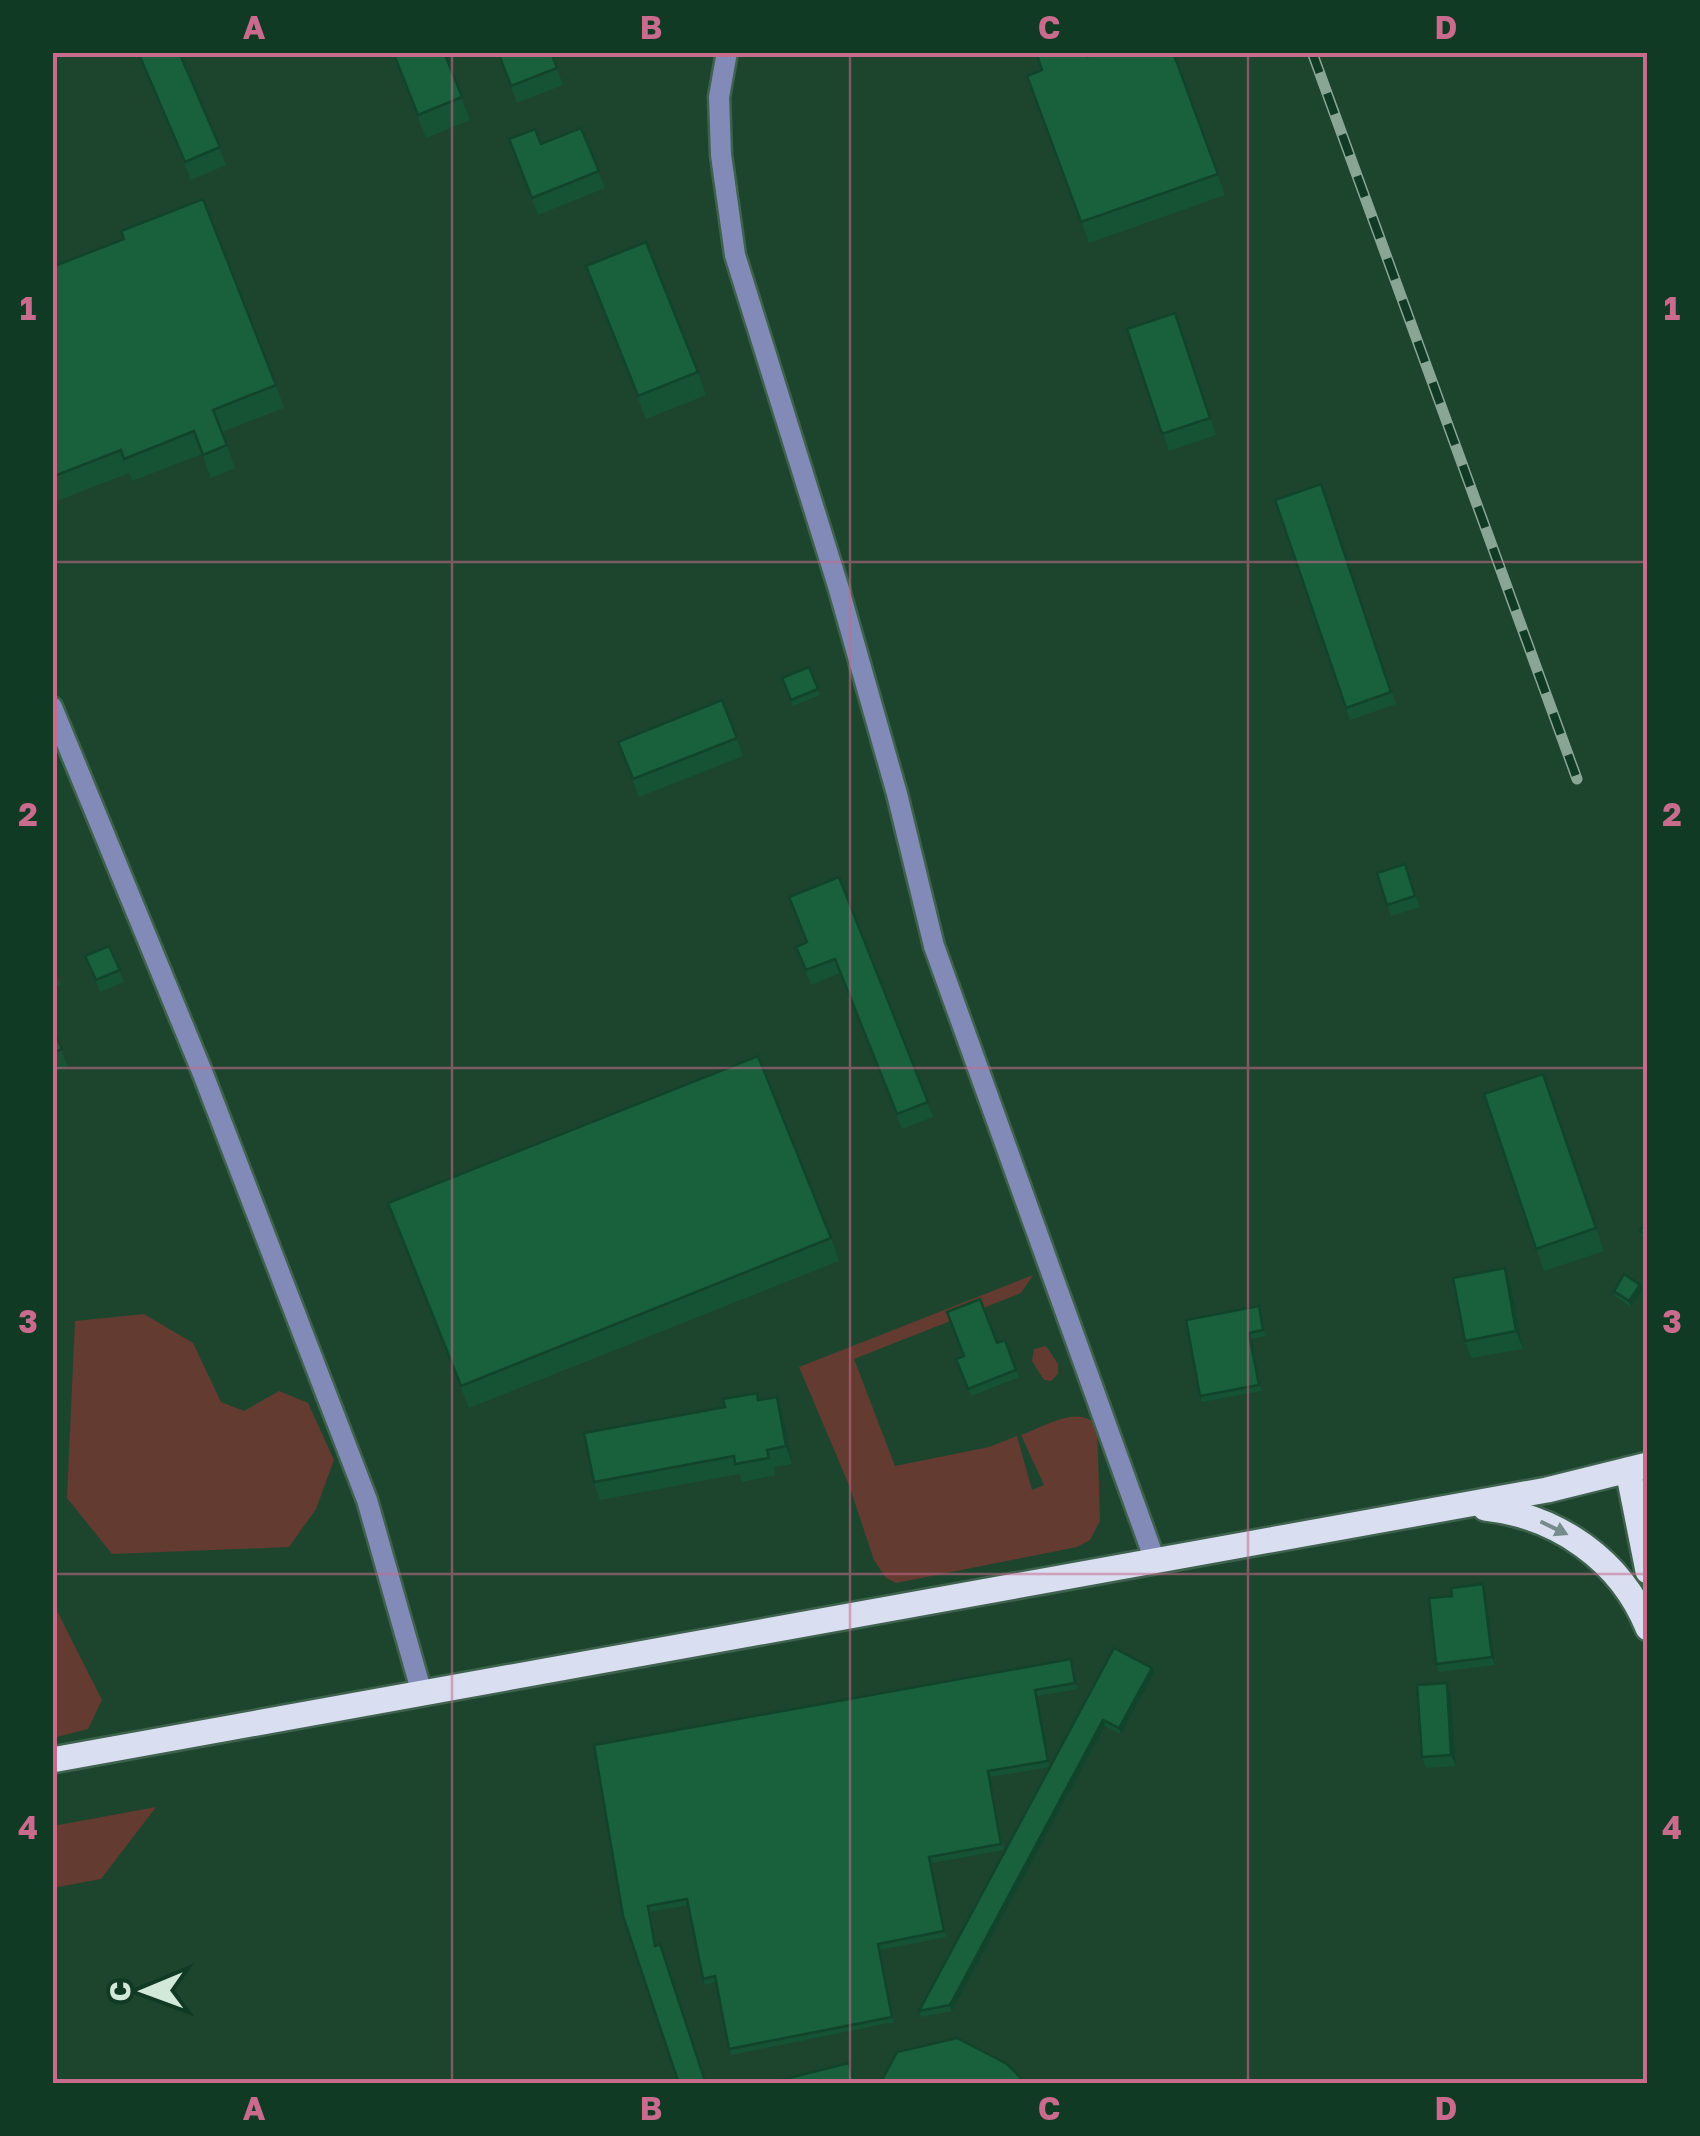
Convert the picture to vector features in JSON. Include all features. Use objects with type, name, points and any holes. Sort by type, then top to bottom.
[{"type":"main road","points":[[52,1760],[421,1690],[1460,1506],[1638,1468],[1648,1571]]},
{"type":"main road","points":[[1460,1506],[1532,1518],[1580,1541],[1612,1569],[1648,1628]]},
{"type":"street","points":[[727,52],[719,97],[721,156],[735,255],[843,605],[897,794],[934,946],[1154,1558]]},
{"type":"street","points":[[52,706],[203,1074],[367,1500],[421,1690]]},
{"type":"shaded area","points":[[1033,1275],[1021,1293],[854,1359],[895,1466],[989,1447],[1017,1436],[1032,1490],[1044,1485],[1021,1435],[1060,1419],[1089,1419],[1097,1425],[1100,1521],[1090,1540],[1077,1547],[896,1583],[886,1578],[874,1560],[849,1485],[799,1367]]},
{"type":"shaded area","points":[[144,1314],[193,1343],[221,1402],[244,1411],[279,1391],[308,1403],[334,1460],[316,1509],[289,1547],[112,1554],[67,1498],[75,1321]]},
{"type":"shaded area","points":[[1046,1346],[1058,1364],[1058,1374],[1051,1381],[1044,1380],[1032,1361],[1034,1349]]},
{"type":"shaded area","points":[[52,1601],[102,1700],[88,1729],[53,1738]]},
{"type":"shaded area","points":[[156,1807],[101,1879],[53,1888],[53,1826]]},
{"type":"building","points":[[138,52],[179,52],[220,147],[185,162]]},
{"type":"building","points":[[393,52],[444,52],[462,97],[418,115]]},
{"type":"building","points":[[498,52],[551,52],[557,68],[511,86]]},
{"type":"building","points":[[1036,52],[1087,52],[1088,56],[1098,52],[1173,52],[1218,174],[1081,222],[1027,76],[1042,70]]},
{"type":"building","points":[[581,128],[599,171],[532,198],[509,139],[535,129],[541,144]]},
{"type":"building","points":[[203,199],[276,385],[213,410],[227,445],[203,455],[194,431],[124,459],[121,450],[52,477],[52,267],[124,239],[121,231]]},
{"type":"building","points":[[646,242],[698,372],[638,396],[586,266]]},
{"type":"building","points":[[1175,313],[1210,418],[1162,434],[1127,329]]},
{"type":"building","points":[[1321,484],[1391,692],[1346,708],[1275,500]]},
{"type":"building","points":[[809,667],[818,689],[791,700],[782,678]]},
{"type":"building","points":[[722,700],[737,738],[633,779],[618,742]]},
{"type":"building","points":[[1405,864],[1415,896],[1387,905],[1377,873]]},
{"type":"building","points":[[839,877],[928,1102],[897,1114],[835,959],[806,970],[796,947],[807,942],[789,897]]},
{"type":"building","points":[[109,946],[120,970],[96,980],[85,956]]},
{"type":"building","points":[[52,1028],[62,1049],[52,1053]]},
{"type":"building","points":[[758,1056],[831,1238],[461,1386],[388,1203]]},
{"type":"building","points":[[1543,1074],[1596,1228],[1536,1249],[1484,1094]]},
{"type":"building","points":[[1648,1220],[1648,1236],[1640,1231]]},
{"type":"building","points":[[1505,1268],[1516,1331],[1465,1341],[1453,1278]]},
{"type":"building","points":[[1624,1274],[1640,1285],[1629,1301],[1614,1291]]},
{"type":"building","points":[[980,1299],[997,1343],[1005,1340],[1016,1370],[968,1389],[956,1359],[964,1356],[947,1312]]},
{"type":"building","points":[[1259,1306],[1263,1330],[1249,1333],[1259,1385],[1200,1396],[1186,1320]]},
{"type":"building","points":[[757,1393],[758,1400],[777,1397],[786,1446],[767,1450],[769,1458],[735,1464],[734,1456],[594,1482],[584,1433],[725,1407],[723,1399]]},
{"type":"building","points":[[1483,1584],[1492,1657],[1436,1664],[1429,1598],[1452,1596],[1451,1588]]},
{"type":"building","points":[[1114,1648],[1152,1668],[1119,1728],[1103,1720],[950,2005],[919,2011]]},
{"type":"building","points":[[1071,1659],[1075,1683],[1035,1690],[1048,1761],[988,1771],[1001,1844],[929,1857],[944,1931],[878,1944],[892,2017],[729,2049],[715,1976],[703,1979],[687,1899],[648,1906],[655,1946],[660,1944],[706,2084],[679,2084],[623,1916],[594,1745]]},
{"type":"building","points":[[1447,1683],[1451,1755],[1422,1757],[1417,1685]]},
{"type":"building","points":[[957,2038],[1007,2064],[1024,2084],[880,2084],[897,2052]]},
{"type":"building","points":[[849,2063],[854,2084],[765,2084]]},
{"type":"railway","points":[[1312,52],[1577,779]]}]
